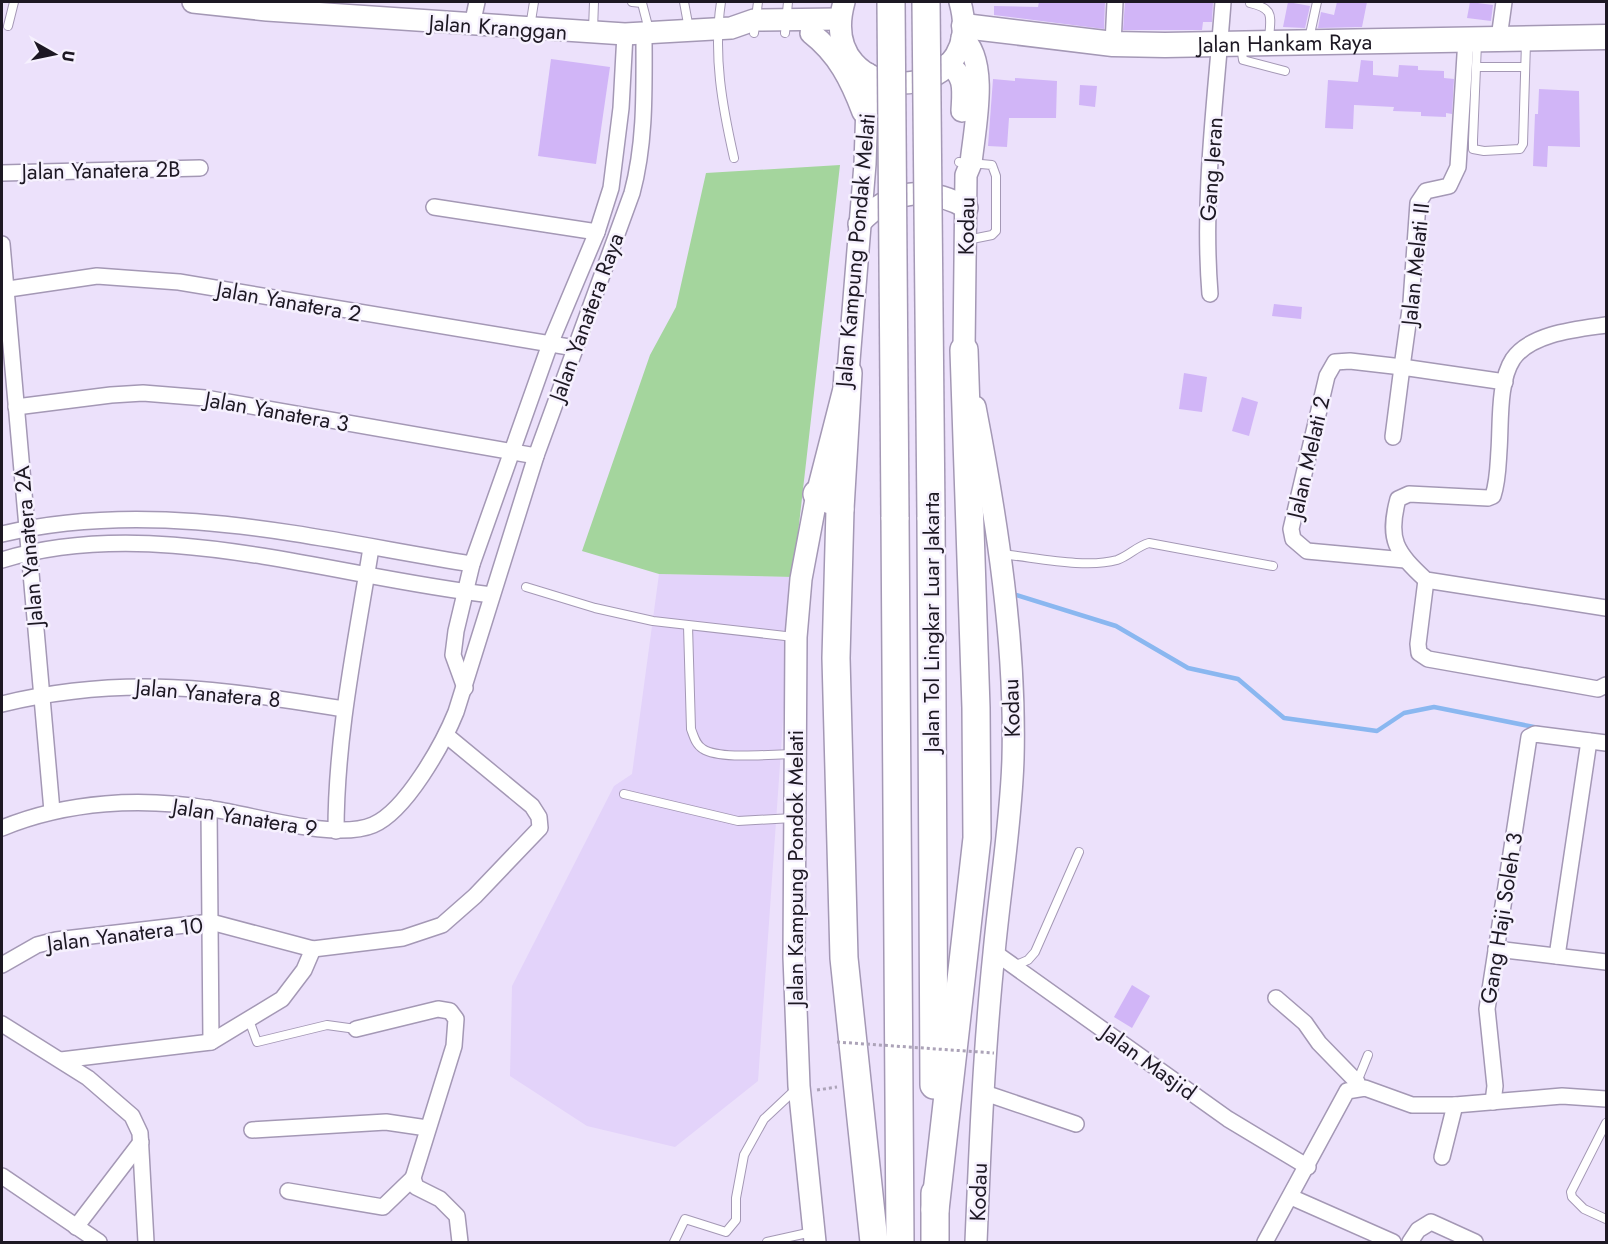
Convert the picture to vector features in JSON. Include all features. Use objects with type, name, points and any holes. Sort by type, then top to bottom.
[{"type":"highway","name":"Jalan Tol Lingkar Luar Jakarta","points":[[891,2],[900,1242]]},
{"type":"highway","name":"Jalan Tol Lingkar Luar Jakarta","points":[[926,2],[935,1242]]},
{"type":"highway","points":[[935,1209],[977,838],[976,708],[964,350]]},
{"type":"highway","points":[[848,373],[840,509],[836,658],[844,958],[874,1242]]},
{"type":"highway","points":[[817,494],[835,502],[840,509]]},
{"type":"main road","name":"Jalan Kranggan","points":[[193,2],[325,8],[472,25],[592,33],[640,34],[724,28],[756,18],[842,17]]},
{"type":"main road","points":[[842,17],[850,56],[868,75],[889,84],[912,84],[934,76],[948,64],[963,32],[960,2]]},
{"type":"main road","name":"Jalan Kranggan","points":[[786,18],[811,33],[842,17]]},
{"type":"main road","name":"Jalan Hankam Raya","points":[[963,32],[1113,44],[1225,45],[1606,37]]},
{"type":"main road","name":"Kodau","points":[[963,32],[977,62],[978,77],[968,125],[966,161],[964,350],[992,497],[1000,554],[1011,684],[1013,757],[1011,802],[994,952],[982,1092],[976,1242]]},
{"type":"main road","points":[[811,33],[826,45],[847,72],[866,132]]},
{"type":"main road","name":"Kodau","points":[[948,64],[959,72],[963,80],[968,125]]},
{"type":"main road","name":"Jalan Kampung Pondak Melati","points":[[817,494],[848,373],[865,164],[868,75]]},
{"type":"main road","points":[[860,224],[874,207],[904,195],[937,195],[967,208]]},
{"type":"main road","name":"Jalan Kampung Pondok Melati","points":[[814,1237],[799,1089],[794,957],[793,754],[796,637],[801,579],[817,494]]},
{"type":"street","points":[[472,25],[477,2]]},
{"type":"street","points":[[1113,44],[1115,2]]},
{"type":"street","points":[[1218,2],[1225,45]]},
{"type":"street","points":[[1223,2],[1225,45]]},
{"type":"street","points":[[1481,38],[1504,2]]},
{"type":"street","name":"Jalan Yanatera Raya","points":[[465,688],[453,655],[472,564],[550,344],[597,232],[611,188],[619,131],[640,34]]},
{"type":"street","name":"Jalan Yanatera Raya","points":[[446,735],[465,688],[536,456],[632,193],[642,134],[640,34]]},
{"type":"street","name":"Jalan Melati II","points":[[1402,367],[1410,313],[1418,203],[1426,191],[1449,186],[1458,167],[1481,38]]},
{"type":"street","name":"Gang Jeran","points":[[1210,294],[1206,254],[1207,205],[1225,45]]},
{"type":"street","points":[[619,131],[642,134]]},
{"type":"street","name":"Jalan Yanatera 2B","points":[[2,172],[200,168]]},
{"type":"street","points":[[434,207],[597,232]]},
{"type":"street","name":"Jalan Yanatera 2A","points":[[2,244],[3,289],[16,407],[52,811]]},
{"type":"street","name":"Jalan Yanatera 2","points":[[3,289],[97,276],[179,282],[575,348]]},
{"type":"street","points":[[1606,325],[1574,329],[1525,348],[1513,360],[1505,382],[1493,496],[1488,498],[1409,494],[1398,499],[1392,537],[1405,560],[1426,580],[1606,608]]},
{"type":"street","name":"Jalan Melati 2","points":[[1402,367],[1350,361],[1335,362],[1328,376],[1291,529],[1293,539],[1307,551],[1405,560]]},
{"type":"street","points":[[1393,437],[1402,367],[1505,382]]},
{"type":"street","name":"Jalan Yanatera 3","points":[[16,407],[111,394],[142,393],[205,398],[536,456]]},
{"type":"street","points":[[2,534],[27,528],[119,518],[187,520],[257,527],[472,564]]},
{"type":"street","points":[[2,560],[29,551],[96,545],[184,544],[492,595]]},
{"type":"street","points":[[336,831],[336,784],[344,709],[371,548]]},
{"type":"street","points":[[1426,580],[1418,644],[1419,654],[1428,659],[1532,679],[1598,688],[1606,685]]},
{"type":"street","name":"Jalan Yanatera 8","points":[[2,704],[41,694],[114,686],[177,686],[226,690],[344,709]]},
{"type":"street","name":"Jalan Yanatera 9","points":[[2,828],[52,811],[118,802],[210,808],[336,831],[360,830],[376,824],[404,799],[446,735]]},
{"type":"street","name":"Jalan Yanatera 10","points":[[2,965],[37,945],[56,940],[211,922],[313,949],[403,938],[442,925],[475,896],[540,828],[539,817],[532,806],[446,735]]},
{"type":"street","name":"Gang Haji Soleh 3","points":[[1493,1102],[1495,1086],[1486,1019],[1530,735],[1589,741]]},
{"type":"street","points":[[1557,956],[1589,741],[1606,743]]},
{"type":"street","points":[[210,808],[211,1042]]},
{"type":"street","points":[[61,1060],[211,1042],[282,999],[304,970],[313,949]]},
{"type":"street","points":[[1496,949],[1606,962]]},
{"type":"street","name":"Jalan Masjid","points":[[994,952],[1228,1119],[1308,1167]]},
{"type":"street","points":[[1276,998],[1305,1023],[1319,1043],[1356,1085],[1412,1105],[1455,1105],[1562,1096],[1606,1099]]},
{"type":"street","points":[[288,1191],[383,1207],[413,1178],[454,1046],[456,1019],[450,1011],[438,1009],[356,1029]]},
{"type":"street","points":[[2,1024],[61,1060],[123,1106],[140,1133],[146,1242]]},
{"type":"street","points":[[1265,1242],[1308,1167],[1347,1091],[1356,1085]]},
{"type":"street","points":[[982,1092],[1076,1124]]},
{"type":"street","points":[[1442,1157],[1455,1105]]},
{"type":"street","points":[[252,1130],[386,1122],[427,1128]]},
{"type":"street","points":[[76,1227],[141,1142]]},
{"type":"street","points":[[2,1176],[99,1242]]},
{"type":"street","points":[[413,1178],[416,1187],[441,1199],[457,1216],[460,1242]]},
{"type":"street","points":[[1291,1197],[1393,1242]]},
{"type":"street","points":[[1410,1242],[1418,1230],[1431,1222],[1475,1242]]},
{"type":"lane","points":[[8,26],[14,2]]},
{"type":"lane","points":[[530,29],[534,2]]},
{"type":"lane","points":[[592,33],[594,2]]},
{"type":"lane","points":[[632,2],[642,3],[640,34]]},
{"type":"lane","points":[[684,2],[689,30]]},
{"type":"lane","points":[[721,2],[724,28],[719,85],[734,158]]},
{"type":"lane","points":[[1308,43],[1317,2]]},
{"type":"lane","points":[[1250,3],[1266,7],[1269,11],[1269,44]]},
{"type":"lane","points":[[1481,38],[1477,67],[1473,149],[1484,151],[1520,149],[1523,144],[1526,38]]},
{"type":"lane","points":[[1225,45],[1243,60],[1285,71]]},
{"type":"lane","points":[[1477,67],[1525,67]]},
{"type":"lane","points":[[966,161],[992,165],[997,225],[992,235],[966,240]]},
{"type":"lane","points":[[1000,554],[1100,563],[1120,559],[1137,546],[1149,543],[1273,566]]},
{"type":"lane","points":[[526,587],[613,613],[688,626],[796,637]]},
{"type":"lane","points":[[688,626],[691,729],[697,744],[704,750],[721,754],[793,754]]},
{"type":"lane","points":[[624,794],[738,821],[794,818]]},
{"type":"lane","points":[[1014,966],[1028,960],[1035,952],[1079,852]]},
{"type":"lane","points":[[249,1020],[257,1042],[327,1025],[356,1029]]},
{"type":"lane","points":[[1356,1085],[1368,1055]]},
{"type":"lane","points":[[674,1242],[685,1219],[726,1232],[736,1220],[736,1198],[744,1155],[764,1119],[799,1089]]},
{"type":"lane","points":[[1606,1123],[1572,1192],[1572,1197],[1584,1209],[1606,1220]]},
{"type":"lane","points":[[767,1242],[814,1237]]},
{"type":"path","points":[[837,1042],[994,1053]]},
{"type":"path","points":[[799,1089],[839,1087]]},
{"type":"shaded area","points":[[659,574],[793,577],[758,1081],[675,1147],[587,1126],[510,1076],[512,986],[614,786],[632,774]]},
{"type":"green space","points":[[840,165],[793,577],[659,574],[582,551],[650,355],[676,307],[706,173]]},
{"type":"building","points":[[1039,2],[1105,2],[1104,29],[994,15],[994,6],[1038,7]]},
{"type":"building","points":[[1125,2],[1213,2],[1212,22],[1203,22],[1202,30],[1123,30]]},
{"type":"building","points":[[1288,2],[1310,6],[1305,28],[1283,27]]},
{"type":"building","points":[[1337,2],[1367,2],[1362,27],[1318,28],[1321,12],[1334,15]]},
{"type":"building","points":[[1470,2],[1493,5],[1491,21],[1467,18]]},
{"type":"building","points":[[551,59],[610,67],[596,164],[538,156]]},
{"type":"building","points":[[1361,60],[1373,61],[1373,75],[1398,77],[1399,65],[1418,66],[1418,70],[1444,71],[1444,78],[1454,79],[1452,114],[1446,113],[1446,117],[1421,116],[1421,112],[1393,111],[1394,107],[1354,105],[1353,129],[1325,128],[1328,80],[1358,82]]},
{"type":"building","points":[[1015,78],[1057,81],[1056,118],[1009,118],[1007,147],[988,146],[993,79],[1015,81]]},
{"type":"building","points":[[1080,85],[1097,86],[1095,107],[1079,105]]},
{"type":"building","points":[[1539,89],[1579,91],[1580,147],[1548,146],[1547,167],[1533,166],[1535,114],[1538,114]]},
{"type":"building","points":[[1274,304],[1302,307],[1301,319],[1272,316]]},
{"type":"building","points":[[1184,373],[1207,377],[1202,412],[1179,409]]},
{"type":"building","points":[[1242,397],[1258,402],[1249,436],[1232,431]]},
{"type":"building","points":[[1132,985],[1150,996],[1132,1028],[1114,1017]]},
{"type":"waterway","points":[[1016,595],[1116,626],[1188,668],[1238,679],[1284,718],[1377,731],[1404,713],[1434,707],[1539,728]]}]
